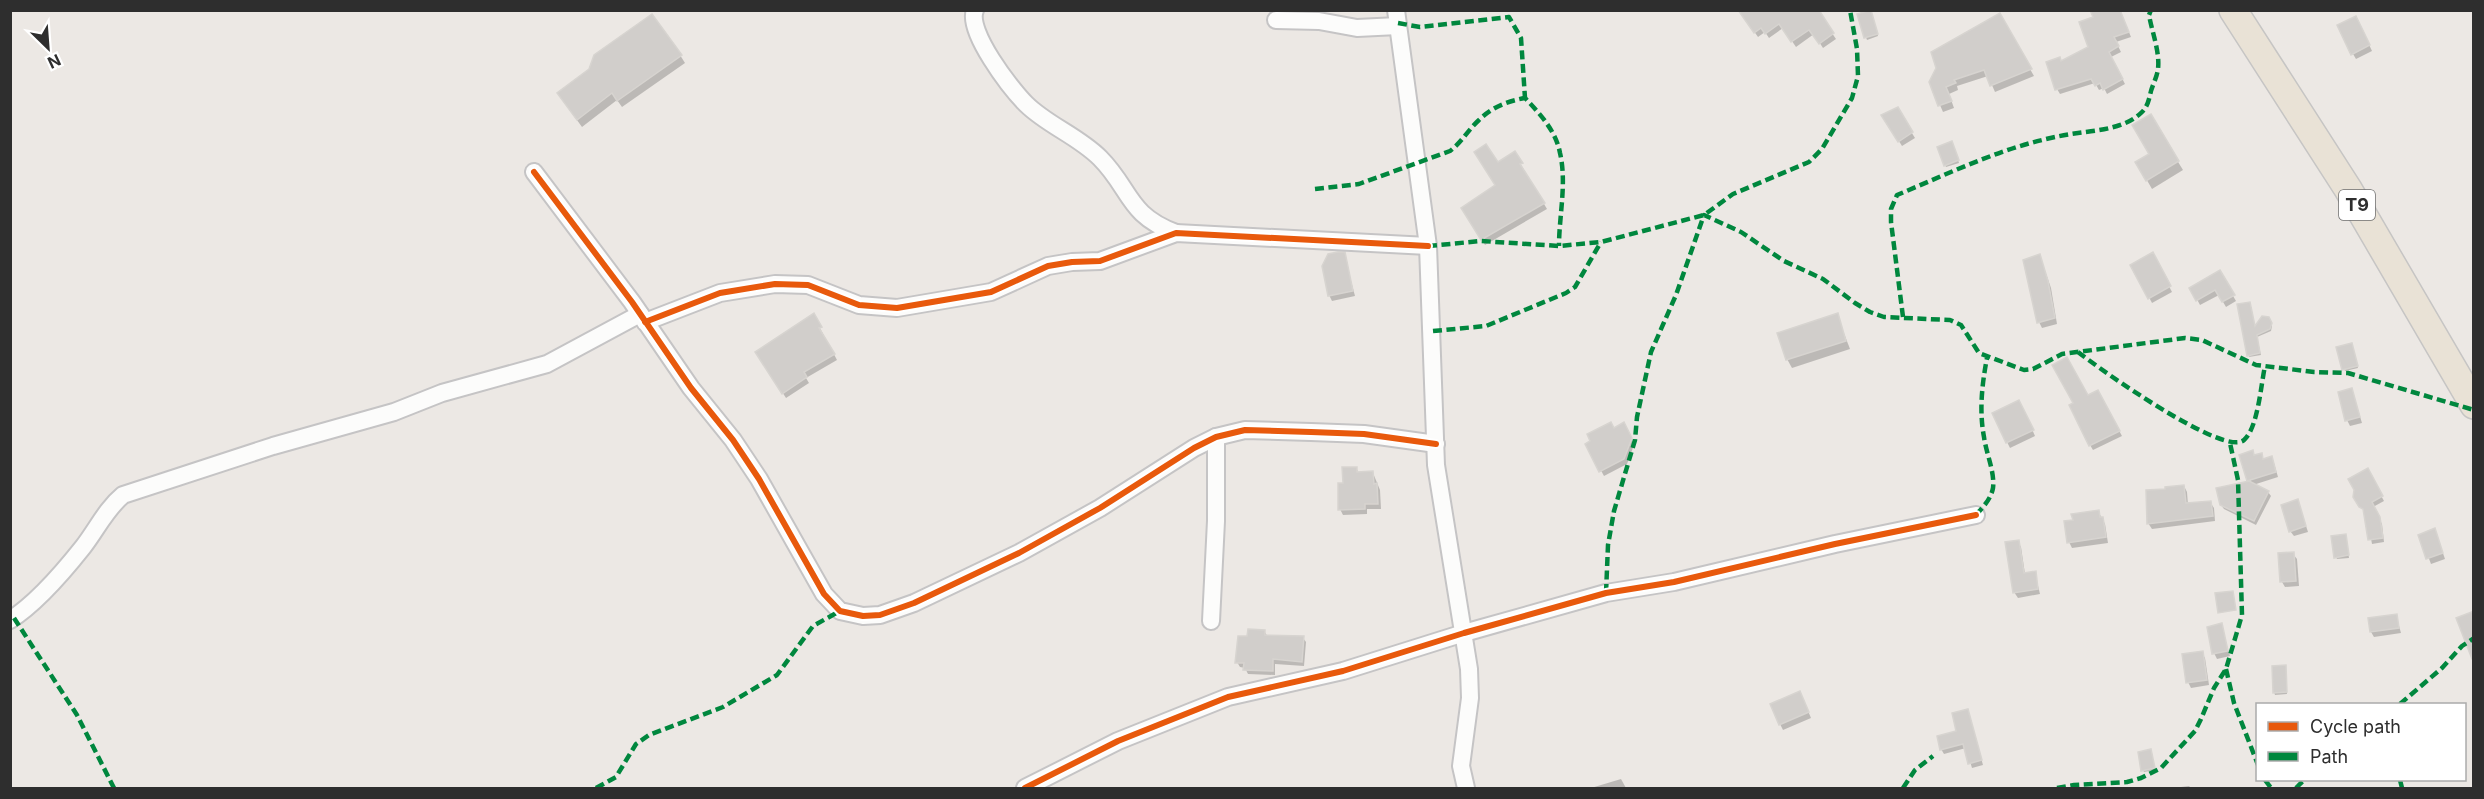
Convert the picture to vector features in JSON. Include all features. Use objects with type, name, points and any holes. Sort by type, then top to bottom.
[{"type":"highway","name":"T9","points":[[2233,10],[2348,189],[2474,405]]},
{"type":"street","points":[[975,10],[972,16],[974,25],[993,62],[1026,104],[1100,158],[1138,211],[1157,226],[1176,233],[1428,246]]},
{"type":"street","points":[[1276,20],[1318,21],[1357,28],[1397,18],[1428,246],[1436,465],[1464,633],[1470,698],[1461,766],[1466,789]]},
{"type":"street","points":[[534,172],[643,318],[691,388],[740,449],[824,594],[840,611],[863,616],[880,615],[914,603],[1018,553],[1100,508],[1194,448],[1216,437],[1245,430],[1311,432],[1364,434],[1436,444]]},
{"type":"street","points":[[10,620],[59,576],[113,504],[123,495],[273,446],[394,412],[442,393],[547,364],[643,318],[720,293],[775,284],[808,285],[859,305],[897,308],[990,292],[1048,266],[1100,261],[1176,233]]},
{"type":"street","points":[[1211,621],[1216,521],[1216,437]]},
{"type":"street","points":[[1025,789],[1118,741],[1228,697],[1343,671],[1464,633],[1606,593],[1674,582],[1835,544],[1976,515]]},
{"type":"building","points":[[1738,10],[1819,10],[1834,33],[1819,44],[1809,30],[1791,42],[1779,24],[1765,34],[1761,28],[1754,33]]},
{"type":"building","points":[[1871,10],[1878,34],[1864,38],[1857,14]]},
{"type":"building","points":[[2090,10],[2120,10],[2129,32],[2114,37],[2119,46],[2109,52],[2123,79],[2103,90],[2100,83],[2095,86],[2091,79],[2055,90],[2046,62],[2060,57],[2061,61],[2088,47],[2079,22],[2093,17]]},
{"type":"building","points":[[2000,13],[2032,69],[1990,86],[1984,70],[1954,80],[1956,83],[1946,87],[1952,101],[1938,106],[1929,82],[1936,68],[1931,52]]},
{"type":"building","points":[[652,14],[682,55],[617,101],[612,93],[577,120],[557,93],[589,69],[594,55]]},
{"type":"building","points":[[2356,16],[2370,45],[2351,55],[2337,25]]},
{"type":"building","points":[[1898,107],[1913,132],[1898,142],[1881,115]]},
{"type":"building","points":[[2151,114],[2179,161],[2146,181],[2135,162],[2149,154],[2132,125]]},
{"type":"building","points":[[1952,141],[1959,160],[1944,166],[1937,147]]},
{"type":"building","points":[[1486,144],[1498,162],[1515,151],[1523,163],[1520,164],[1545,203],[1481,240],[1461,208],[1495,185],[1474,152]]},
{"type":"building","points":[[1345,252],[1353,291],[1328,296],[1322,266],[1328,254]]},
{"type":"building","points":[[2153,252],[2171,286],[2148,299],[2130,265]]},
{"type":"building","points":[[2040,254],[2055,318],[2037,323],[2023,260]]},
{"type":"building","points":[[2220,270],[2235,295],[2222,302],[2215,290],[2196,301],[2189,288]]},
{"type":"building","points":[[2250,302],[2255,326],[2262,316],[2269,317],[2272,323],[2270,329],[2257,335],[2260,353],[2247,356],[2237,304]]},
{"type":"building","points":[[814,313],[822,327],[819,328],[835,354],[804,372],[807,377],[782,394],[755,352]]},
{"type":"building","points":[[1838,313],[1846,341],[1786,360],[1777,333]]},
{"type":"building","points":[[2352,343],[2358,366],[2342,370],[2336,347]]},
{"type":"building","points":[[2067,357],[2088,395],[2098,390],[2120,431],[2089,446],[2069,405],[2073,403],[2052,365]]},
{"type":"building","points":[[2352,388],[2360,417],[2345,421],[2338,392]]},
{"type":"building","points":[[2019,400],[2034,430],[2006,443],[1992,413]]},
{"type":"building","points":[[1611,422],[1614,428],[1624,422],[1632,438],[1624,459],[1599,472],[1585,444],[1590,441],[1587,434]]},
{"type":"building","points":[[2253,450],[2254,455],[2262,453],[2263,459],[2272,456],[2276,472],[2247,481],[2239,455]]},
{"type":"building","points":[[1342,467],[1357,467],[1357,472],[1373,471],[1374,484],[1377,483],[1378,504],[1365,504],[1365,509],[1338,510],[1338,483],[1343,483]]},
{"type":"building","points":[[2368,468],[2383,496],[2372,502],[2380,517],[2383,538],[2368,540],[2363,509],[2353,497],[2354,490],[2348,479]]},
{"type":"building","points":[[2249,481],[2269,491],[2254,521],[2220,505],[2216,488]]},
{"type":"building","points":[[2184,485],[2186,503],[2211,501],[2213,516],[2147,524],[2146,490]]},
{"type":"building","points":[[2298,499],[2306,526],[2289,532],[2281,505]]},
{"type":"building","points":[[2099,510],[2100,517],[2103,517],[2106,537],[2067,543],[2064,521],[2073,520],[2071,514]]},
{"type":"building","points":[[2435,528],[2443,553],[2426,559],[2418,535]]},
{"type":"building","points":[[2346,534],[2349,555],[2334,558],[2331,536]]},
{"type":"building","points":[[2019,540],[2024,573],[2036,571],[2038,589],[2013,593],[2005,542]]},
{"type":"building","points":[[2294,552],[2296,581],[2280,582],[2278,553]]},
{"type":"building","points":[[2233,591],[2236,610],[2218,613],[2215,593]]},
{"type":"building","points":[[2474,611],[2474,659],[2472,659],[2456,618]]},
{"type":"building","points":[[2397,614],[2399,628],[2370,632],[2368,618]]},
{"type":"building","points":[[2222,623],[2228,651],[2212,654],[2207,627]]},
{"type":"building","points":[[1248,629],[1265,630],[1265,635],[1304,636],[1302,662],[1273,659],[1273,671],[1243,670],[1244,663],[1235,663],[1238,636],[1247,636]]},
{"type":"building","points":[[2203,651],[2207,680],[2186,683],[2182,654]]},
{"type":"building","points":[[2286,665],[2287,692],[2273,693],[2272,666]]},
{"type":"building","points":[[1800,691],[1809,712],[1779,725],[1770,704]]},
{"type":"building","points":[[1968,709],[1982,760],[1968,764],[1963,744],[1940,750],[1937,736],[1956,731],[1952,713]]},
{"type":"building","points":[[2151,749],[2155,768],[2141,771],[2138,752]]},
{"type":"marked path","points":[[1428,246],[1481,241],[1559,246],[1601,242],[1704,215],[1733,194],[1809,162],[1822,149],[1852,98],[1858,76],[1857,49],[1850,10]]},
{"type":"marked path","points":[[1903,317],[1891,222],[1891,209],[1897,195],[2008,150],[2054,137],[2112,127],[2136,117],[2147,105],[2158,69],[2157,49],[2149,15],[2151,10]]},
{"type":"marked path","points":[[1398,23],[1420,27],[1509,17],[1521,38],[1525,98]]},
{"type":"marked path","points":[[1315,189],[1359,184],[1450,151],[1484,115],[1506,103],[1525,98],[1551,130],[1560,153],[1563,188],[1559,246]]},
{"type":"marked path","points":[[1606,593],[1608,545],[1614,511],[1635,440],[1637,417],[1651,352],[1676,295],[1704,215],[1741,232],[1784,261],[1823,279],[1870,312],[1884,317],[1950,320],[1961,325],[1979,353],[2024,370],[2033,369],[2062,354],[2185,338],[2202,340],[2256,365],[2314,372],[2348,373],[2474,410]]},
{"type":"marked path","points":[[1433,331],[1486,326],[1566,293],[1575,287],[1601,242]]},
{"type":"marked path","points":[[2078,352],[2161,409],[2213,436],[2232,442],[2244,440],[2253,426],[2265,366]]},
{"type":"marked path","points":[[1976,515],[1989,499],[1993,488],[1993,476],[1982,427],[1981,407],[1987,358]]},
{"type":"marked path","points":[[2057,788],[2127,782],[2141,778],[2161,768],[2195,731],[2214,688],[2226,669],[2242,615],[2238,480],[2230,443]]},
{"type":"marked path","points":[[596,788],[616,777],[636,744],[649,735],[723,707],[777,675],[813,626],[840,611]]},
{"type":"marked path","points":[[14,618],[77,715],[114,788]]},
{"type":"marked path","points":[[2401,703],[2442,668],[2462,646],[2474,638]]},
{"type":"marked path","points":[[2226,669],[2234,703],[2256,760]]},
{"type":"marked path","points":[[1903,788],[1915,770],[1933,756]]},
{"type":"marked path","points":[[2266,781],[2271,788]]},
{"type":"marked path","points":[[2296,788],[2303,781]]},
{"type":"marked path","points":[[2400,781],[2402,788]]},
{"type":"cycle path","points":[[534,172],[632,302],[691,388],[733,440],[759,479],[824,594],[840,611],[863,616],[880,615],[914,603],[1019,553],[1100,508],[1194,448],[1216,437],[1245,430],[1311,432],[1364,434],[1436,444]]},
{"type":"cycle path","points":[[645,322],[720,293],[775,284],[808,285],[859,305],[897,308],[991,292],[1048,266],[1100,261],[1176,233],[1428,246]]},
{"type":"cycle path","points":[[1025,788],[1118,741],[1228,697],[1343,671],[1464,633],[1606,593],[1674,582],[1835,544],[1976,515]]}]
